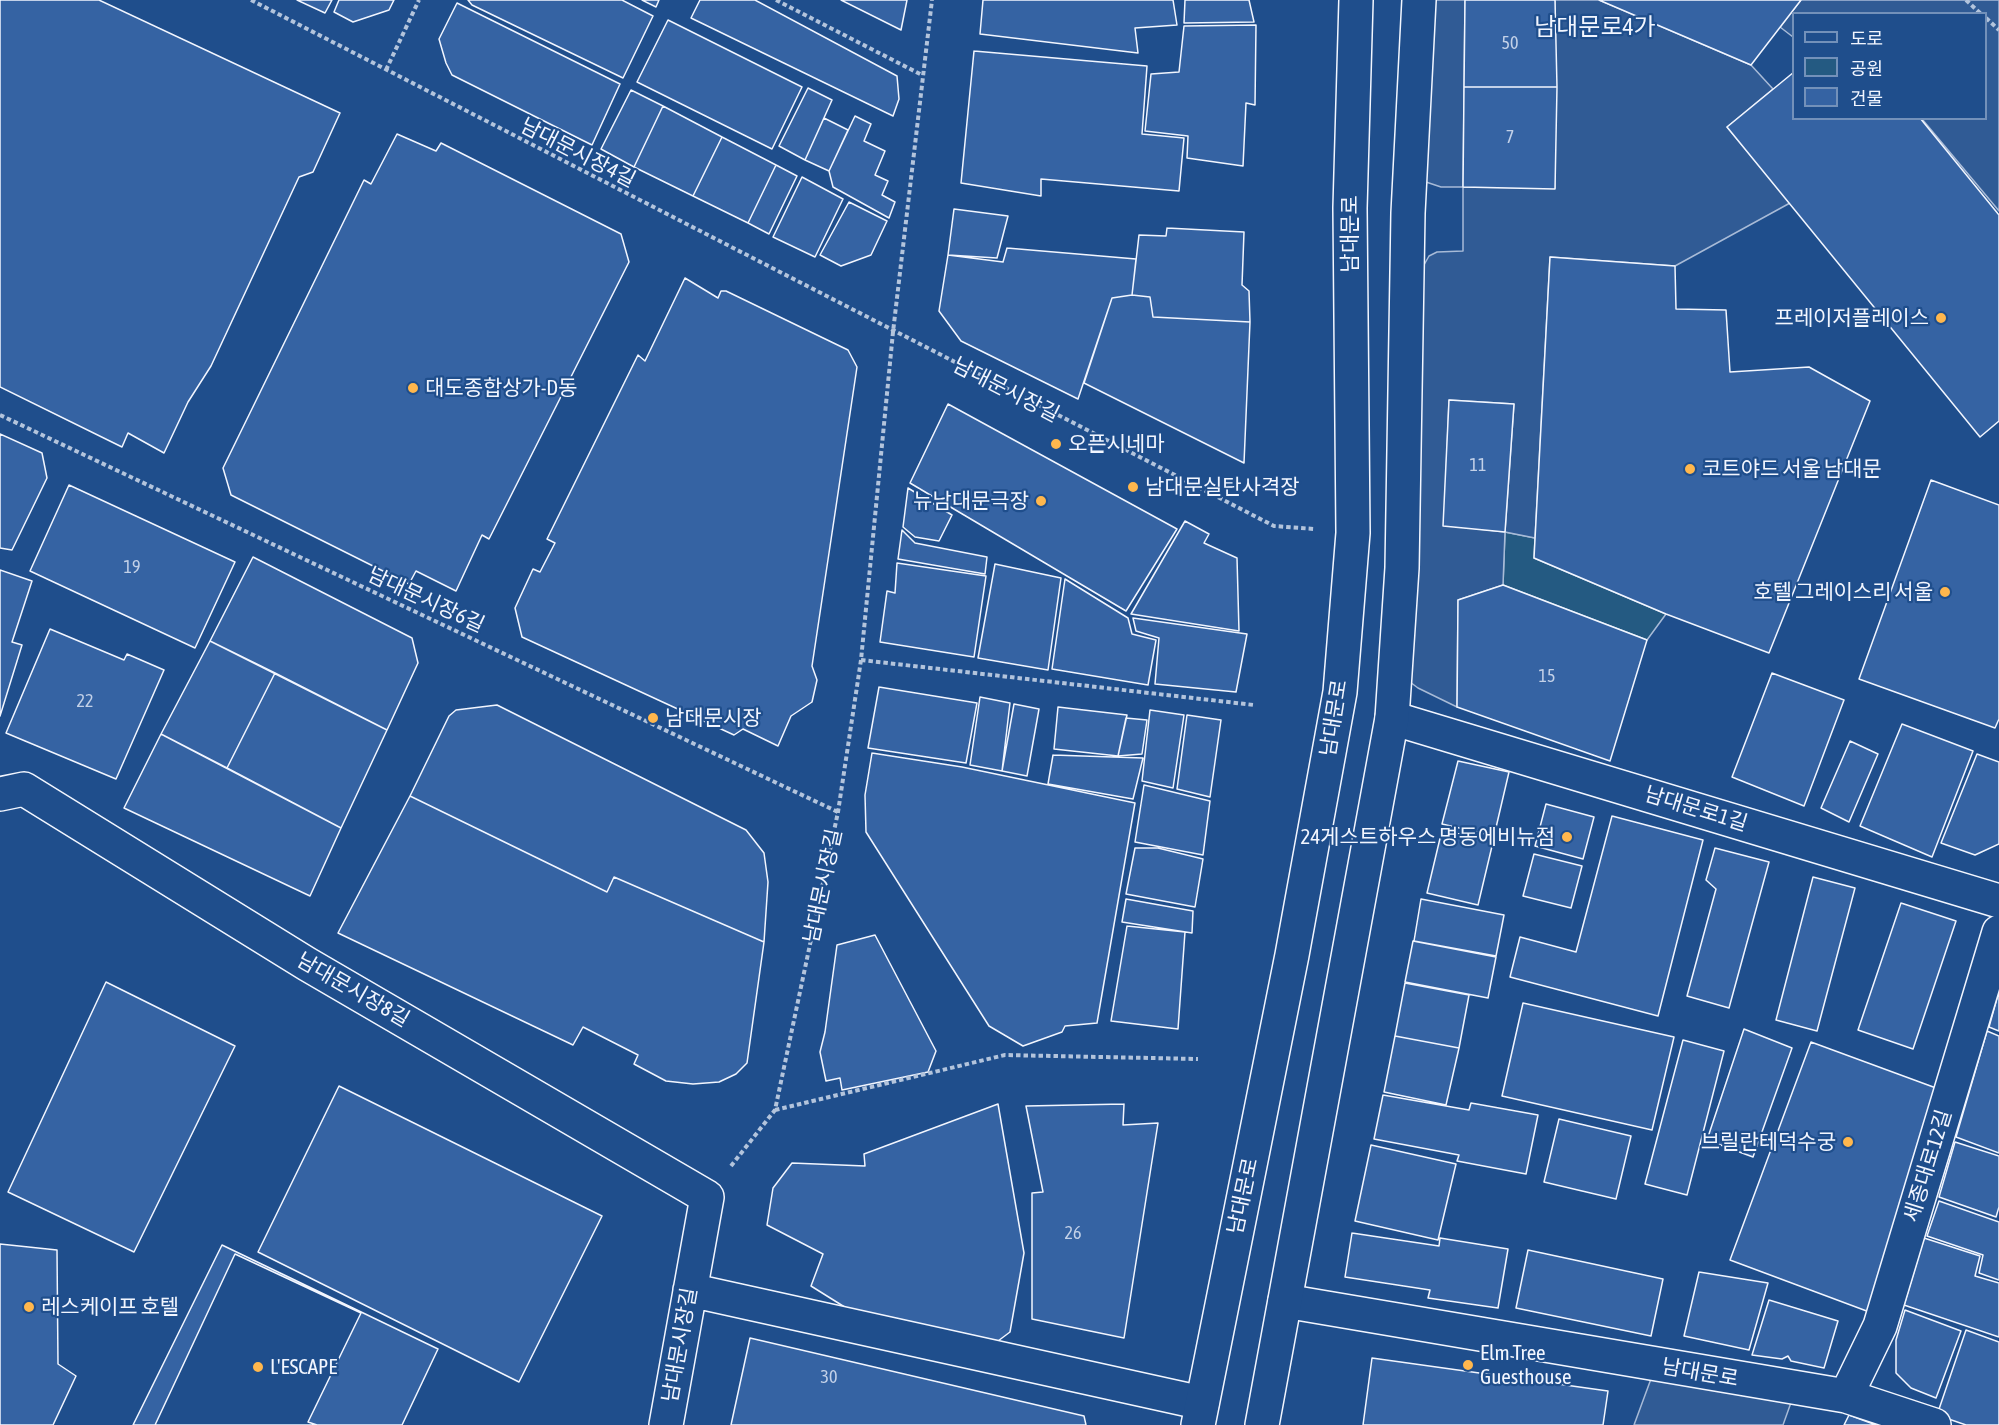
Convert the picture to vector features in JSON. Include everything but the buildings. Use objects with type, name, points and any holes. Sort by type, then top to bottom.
[{"type":"street","name":"남대문로","points":[[1200,1414],[1292,955],[1340,692],[1353,533],[1350,208],[1356,0]]},
{"type":"street","points":[[1262,1425],[1392,718],[1402,568],[1408,213],[1419,0]]},
{"type":"street","name":"남대문로1길","points":[[1392,718],[1999,901]]},
{"type":"street","name":"남대문시장8길","points":[[0,794],[24,789],[307,964],[707,1197]]},
{"type":"street","name":"세종대로12길","points":[[1846,1396],[1880,1326],[1999,932]]},
{"type":"street","name":"남대문시장길","points":[[666,1425],[707,1197]]},
{"type":"street","points":[[690,1290],[1200,1414]]},
{"type":"street","name":"남대문로","points":[[1285,1301],[1846,1396],[1934,1425]]},
{"type":"path","name":"남대문시장4길","points":[[251,0],[893,332]]},
{"type":"path","points":[[386,70],[419,0]]},
{"type":"path","points":[[776,0],[922,75]]},
{"type":"path","name":"남대문시장길","points":[[707,1197],[774,1110],[838,812],[861,660],[893,332],[932,0]]},
{"type":"path","points":[[1966,0],[1979,12]]},
{"type":"path","points":[[1987,19],[1999,30]]},
{"type":"path","name":"남대문시장길","points":[[893,332],[1274,526],[1353,533]]},
{"type":"path","name":"남대문시장6길","points":[[0,415],[838,812]]},
{"type":"path","points":[[861,660],[1254,705]]},
{"type":"path","points":[[774,1110],[1005,1055],[1197,1059]]},
{"type":"green space","points":[[1505,532],[1535,538],[1534,558],[1666,614],[1647,640],[1503,585]]},
{"type":"shaded area","points":[[1431,0],[1465,0],[1463,187],[1441,187],[1423,181]]},
{"type":"shaded area","points":[[1555,0],[1599,0],[1751,65],[1773,89],[1727,127],[1790,203],[1675,266],[1550,257],[1535,538],[1505,532],[1503,585],[1458,600],[1457,707],[1418,688],[1406,679],[1420,272],[1429,256],[1437,252],[1463,251],[1463,187],[1555,188]],"holes":[[[1449,400],[1514,404],[1505,532],[1444,525]]]},
{"type":"shaded area","points":[[1801,0],[1999,0],[1999,211],[1923,120],[1987,120],[1987,12],[1792,12],[1792,36],[1780,27]]},
{"type":"shaded area","points":[[1655,1368],[1793,1397],[1783,1425],[1634,1425]]},
{"type":"place","name":"프레이저플레이스","points":[[1941,318]]},
{"type":"place","name":"대도종합상가-D동","points":[[413,388]]},
{"type":"place","name":"오픈시네마","points":[[1056,444]]},
{"type":"place","name":"코트야드 서울 남대문","points":[[1690,469]]},
{"type":"place","name":"남대문실탄사격장","points":[[1133,487]]},
{"type":"place","name":"뉴남대문극장","points":[[1041,501]]},
{"type":"place","name":"호텔 그레이스리 서울","points":[[1945,592]]},
{"type":"place","name":"남대문시장","points":[[653,718]]},
{"type":"place","name":"24게스트하우스 명동에비뉴점","points":[[1567,837]]},
{"type":"place","name":"브릴란테덕수궁","points":[[1848,1142]]},
{"type":"place","name":"레스케이프 호텔","points":[[29,1307]]},
{"type":"place","name":"Elm Tree Guesthouse","points":[[1468,1365]]},
{"type":"place","name":"L'ESCAPE","points":[[258,1367]]},
{"type":"district","name":"남대문로4가","points":[[1595,27]]}]
